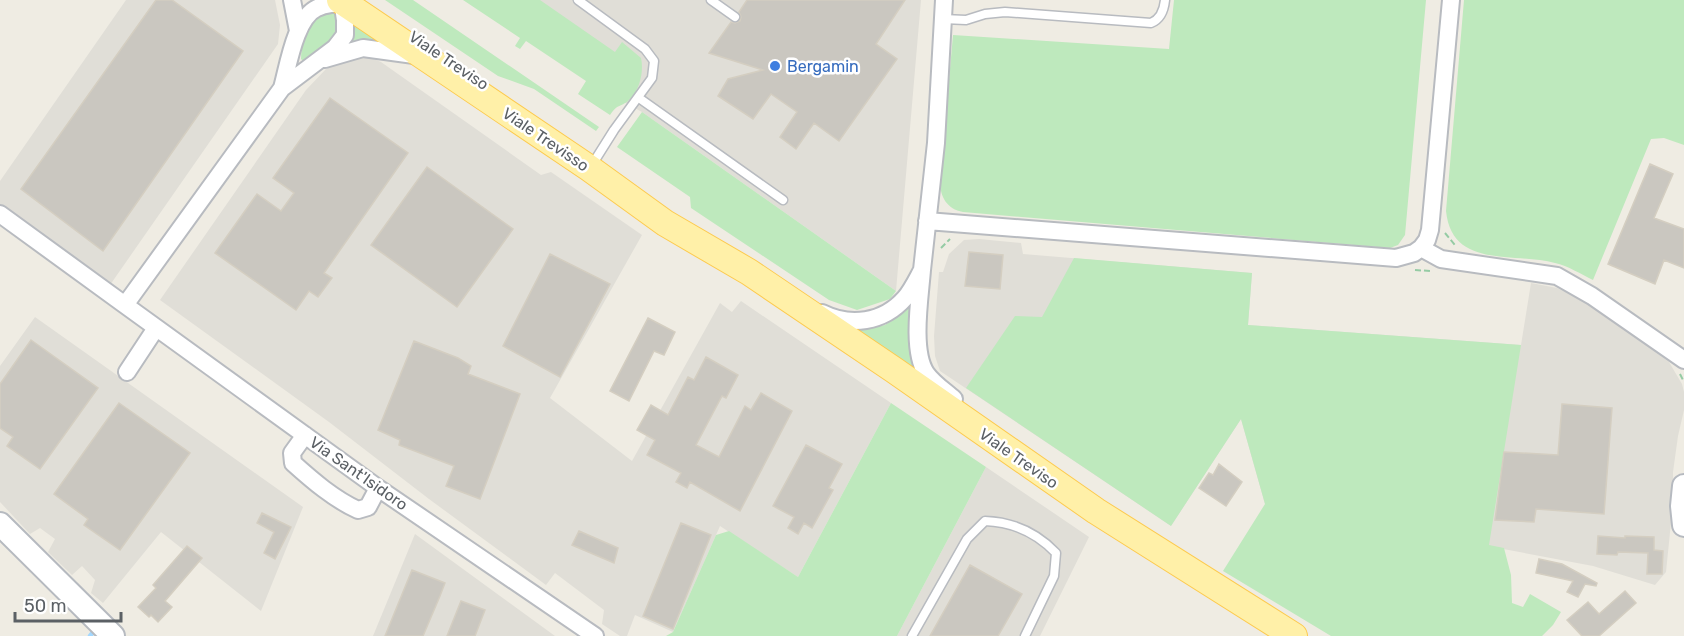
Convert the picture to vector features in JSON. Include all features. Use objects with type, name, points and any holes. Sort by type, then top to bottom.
[{"type":"main road","name":"Viale Trevisso","points":[[347,1],[423,57],[589,168],[665,223],[749,272]]},
{"type":"main road","name":"Viale Treviso","points":[[347,1],[481,81],[597,157],[686,221],[749,272],[1096,511],[1294,636]]},
{"type":"street","points":[[292,0],[298,30]]},
{"type":"street","points":[[944,0],[936,143],[918,329],[921,363],[927,374],[974,416],[1035,458],[1096,511]]},
{"type":"street","points":[[927,221],[1396,258],[1414,253],[1427,240],[1430,230],[1451,0]]},
{"type":"street","points":[[125,305],[282,88],[335,48],[345,35],[347,1],[316,8],[298,30],[282,88]]},
{"type":"street","points":[[316,62],[363,48],[423,57]]},
{"type":"street","name":"Via Sant'Isidoro","points":[[0,214],[378,488],[595,636]]},
{"type":"street","points":[[1421,248],[1441,259],[1557,276],[1592,296],[1681,364]]},
{"type":"street","points":[[749,272],[773,282],[829,316],[848,321],[866,321],[896,307],[906,297],[922,270]]},
{"type":"street","points":[[127,372],[156,328]]},
{"type":"street","points":[[305,435],[292,453],[293,463],[345,504],[358,510],[368,507],[378,488]]},
{"type":"street","points":[[1684,486],[1682,506],[1684,525]]},
{"type":"street","points":[[0,524],[113,636]]},
{"type":"lane","points":[[529,128],[539,129],[591,161],[597,157],[652,78],[654,60],[645,49],[578,0]]},
{"type":"lane","points":[[711,0],[735,16]]},
{"type":"lane","points":[[943,19],[966,20],[985,14],[1005,12],[1151,23],[1157,21],[1161,15],[1165,0]]},
{"type":"lane","points":[[639,98],[783,200]]},
{"type":"lane","points":[[597,157],[596,166],[651,206],[665,223]]},
{"type":"lane","points":[[912,636],[967,539],[985,521],[1004,522],[1044,540],[1056,553],[1054,576],[1025,636]]},
{"type":"path","points":[[941,248],[955,237]]},
{"type":"path","points":[[1409,269],[1432,271]]},
{"type":"path","points":[[1681,364],[1684,382]]},
{"type":"shaded area","points":[[126,0],[275,0],[280,25],[278,44],[110,285],[0,205],[0,181]]},
{"type":"shaded area","name":"Bergamin","points":[[469,0],[921,0],[896,291],[642,112]]},
{"type":"shaded area","points":[[364,55],[381,62],[541,175],[551,172],[642,235],[550,398],[632,461],[720,303],[732,312],[741,301],[891,403],[798,577],[720,526],[673,632],[635,615],[627,636],[620,636],[602,624],[604,610],[555,573],[546,585],[329,422],[160,300],[306,90],[326,69],[341,60]]},
{"type":"shaded area","points":[[964,240],[1021,243],[1023,254],[1252,273],[1248,325],[1521,345],[1531,283],[1557,288],[1574,296],[1606,314],[1669,362],[1682,384],[1684,410],[1673,472],[1673,503],[1666,572],[1655,585],[1593,566],[1265,504],[1241,419],[1171,526],[940,371],[935,356],[934,336],[939,272],[943,272],[949,254]]},
{"type":"shaded area","points":[[35,317],[303,507],[261,611],[161,532],[103,603],[91,593],[95,580],[82,566],[72,575],[48,552],[55,539],[40,528],[30,534],[0,502],[0,366]]},
{"type":"shaded area","points":[[986,467],[1089,537],[1040,636],[897,636]]},
{"type":"shaded area","points":[[415,534],[555,636],[373,636]]},
{"type":"green space","points":[[385,0],[413,0],[599,127],[596,131],[534,89],[498,76]]},
{"type":"green space","points":[[463,0],[540,0],[615,52],[622,42],[641,58],[641,74],[636,91],[629,100],[610,115],[578,94],[586,81],[526,41],[520,49],[515,46],[520,38]]},
{"type":"green space","points":[[1174,0],[1426,0],[1405,235],[1398,245],[1390,248],[963,212],[949,205],[941,192],[940,181],[953,35],[1169,49]]},
{"type":"green space","points":[[1464,0],[1684,0],[1684,145],[1664,138],[1651,139],[1593,280],[1555,263],[1487,255],[1472,250],[1460,242],[1451,229],[1446,211]]},
{"type":"green space","points":[[337,8],[338,35],[305,63],[301,59],[302,48],[313,17]]},
{"type":"green space","points":[[355,18],[385,41],[365,40],[349,43]]},
{"type":"green space","points":[[642,112],[896,291],[890,299],[857,310],[829,300],[691,208],[690,197],[617,147]]},
{"type":"green space","points":[[1074,258],[1252,273],[1248,325],[1521,345],[1489,545],[1504,548],[1511,575],[1512,603],[1523,607],[1530,594],[1561,612],[1553,625],[1542,636],[1331,636],[1223,571],[1265,504],[1241,419],[1171,526],[966,388],[1015,316],[1042,317]]},
{"type":"green space","points":[[913,305],[909,338],[914,371],[855,331],[885,325]]},
{"type":"green space","points":[[891,403],[986,467],[897,636],[666,636],[673,632],[716,535],[729,531],[798,577]]},
{"type":"building","points":[[156,0],[172,0],[243,51],[103,251],[21,189]]},
{"type":"building","points":[[747,0],[905,0],[876,44],[897,59],[839,141],[814,123],[796,149],[780,137],[797,112],[771,94],[753,119],[718,96],[728,79],[763,70],[709,53],[731,22],[740,21],[739,12]]},
{"type":"building","points":[[330,98],[408,153],[324,273],[332,278],[318,297],[309,291],[296,310],[215,253],[257,194],[281,211],[294,193],[273,178]]},
{"type":"building","points":[[1650,164],[1673,174],[1654,218],[1684,229],[1684,268],[1664,260],[1655,284],[1608,264]]},
{"type":"building","points":[[427,167],[513,229],[457,307],[371,245]]},
{"type":"building","points":[[969,252],[1003,255],[1000,289],[965,286]]},
{"type":"building","points":[[550,254],[610,284],[560,377],[503,346]]},
{"type":"building","points":[[648,318],[675,332],[664,355],[654,351],[629,401],[610,391]]},
{"type":"building","points":[[31,340],[98,388],[40,469],[7,446],[13,437],[0,428],[0,384]]},
{"type":"building","points":[[414,341],[458,358],[471,366],[468,374],[520,394],[480,499],[446,486],[454,466],[399,445],[400,440],[378,430]]},
{"type":"building","points":[[706,357],[738,375],[726,398],[722,396],[696,445],[719,457],[745,406],[751,410],[761,393],[792,411],[740,511],[690,482],[687,488],[676,482],[681,473],[647,455],[655,440],[637,430],[651,405],[668,415],[688,377],[694,380]]},
{"type":"building","points":[[119,403],[190,453],[120,550],[84,525],[88,519],[54,494]]},
{"type":"building","points":[[1562,404],[1612,408],[1604,514],[1536,509],[1534,522],[1495,520],[1504,452],[1558,455]]},
{"type":"building","points":[[806,445],[842,464],[829,488],[833,490],[812,528],[804,523],[798,534],[788,528],[794,517],[773,506]]},
{"type":"building","points":[[1219,464],[1242,482],[1226,506],[1199,488],[1209,473],[1213,475]]},
{"type":"building","points":[[262,513],[291,527],[275,559],[264,553],[274,532],[257,523]]},
{"type":"building","points":[[681,523],[711,535],[673,629],[643,616]]},
{"type":"building","points":[[579,531],[618,548],[614,563],[572,545]]},
{"type":"building","points":[[1598,536],[1654,537],[1654,550],[1663,551],[1662,574],[1647,574],[1648,553],[1597,554]]},
{"type":"building","points":[[187,546],[202,558],[165,601],[172,607],[158,622],[138,607],[156,588],[153,585]]},
{"type":"building","points":[[1539,559],[1562,564],[1597,583],[1596,586],[1585,584],[1578,597],[1567,592],[1573,581],[1536,573]]},
{"type":"building","points":[[970,565],[1022,594],[998,636],[930,636]]},
{"type":"building","points":[[412,570],[445,583],[440,596],[423,636],[385,636]]},
{"type":"building","points":[[1625,591],[1636,603],[1599,636],[1582,636],[1567,620],[1588,602],[1599,614]]},
{"type":"building","points":[[461,601],[485,610],[475,636],[447,636]]},
{"type":"waterway","points":[[90,636],[94,631]]},
{"type":"place","name":"Bergamin","points":[[775,66]]}]
